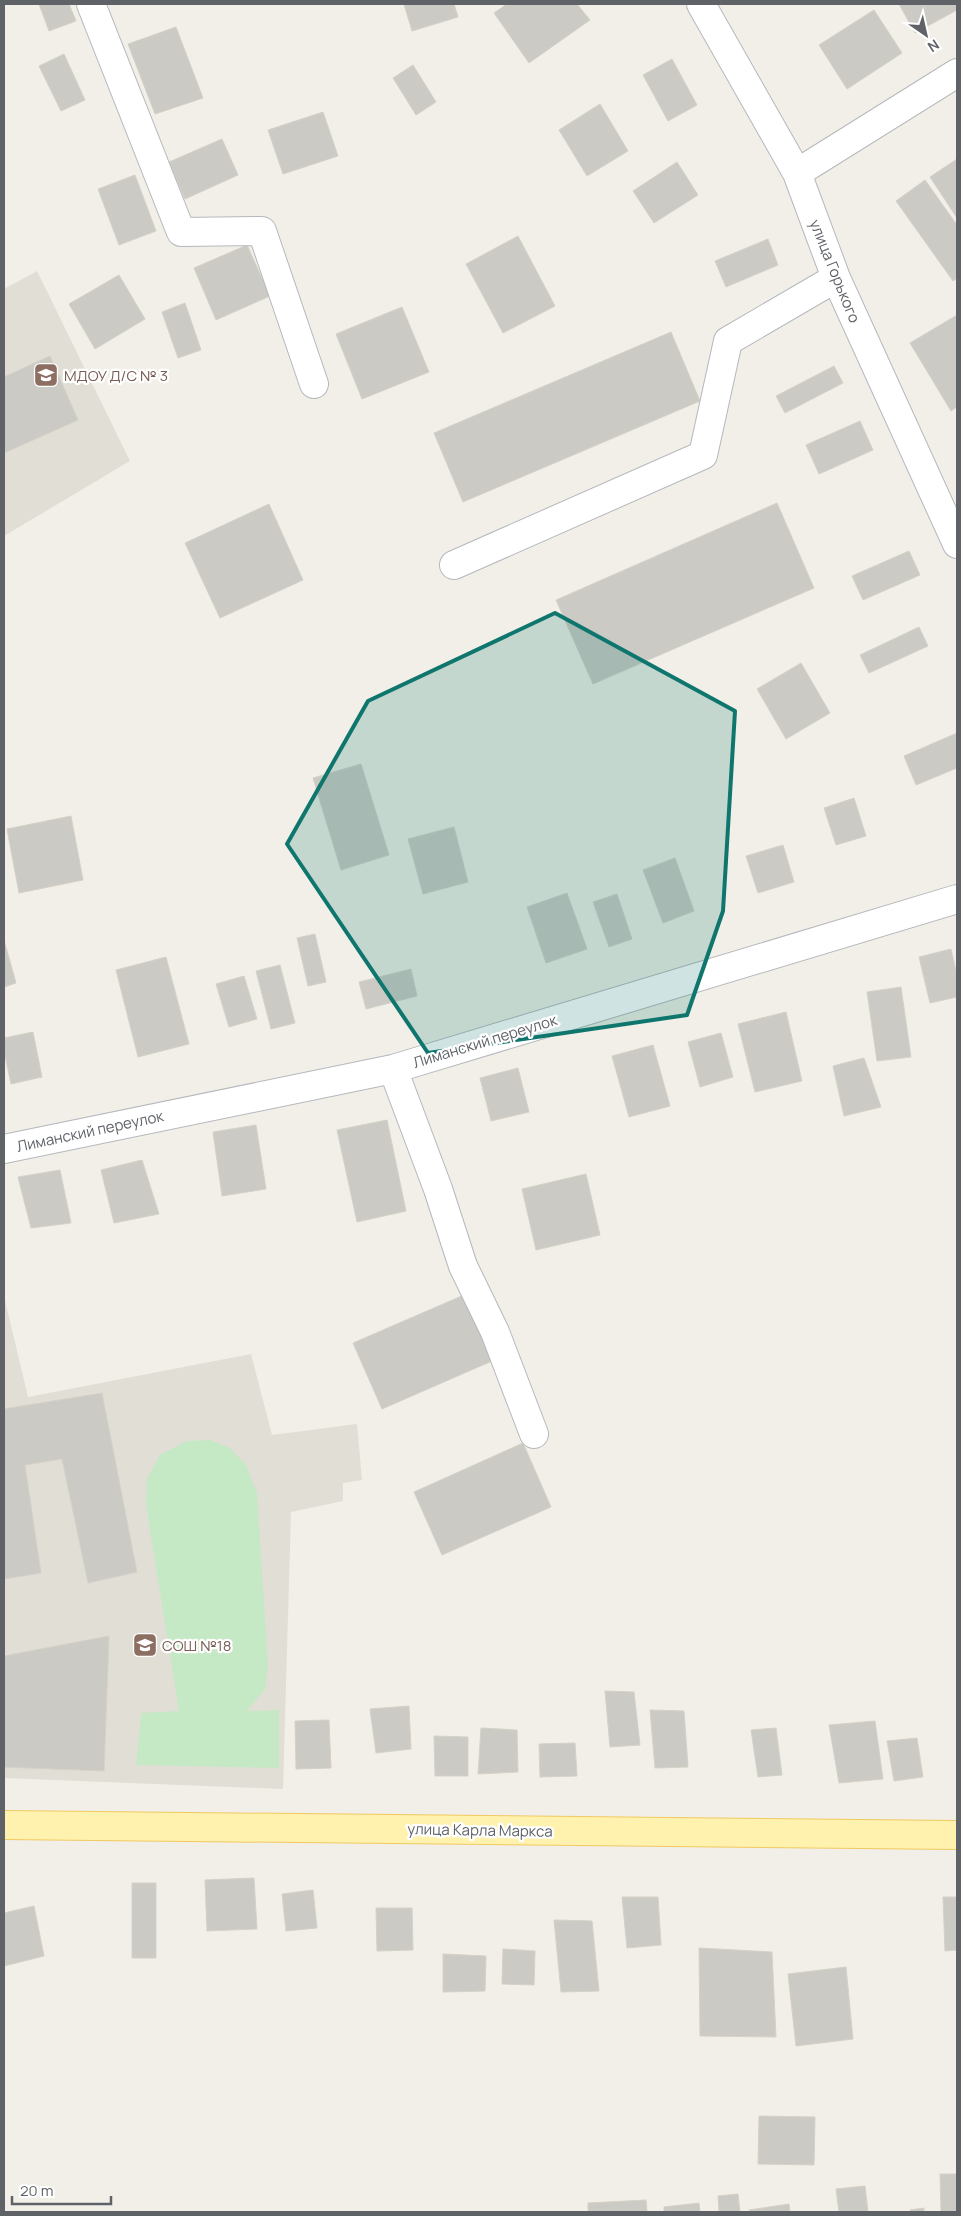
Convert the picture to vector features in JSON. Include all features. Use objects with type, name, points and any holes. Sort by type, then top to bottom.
[{"type":"main road","name":"улица Карла Маркса","points":[[4,1825],[957,1835]]},
{"type":"street","points":[[90,4],[181,232],[262,231],[314,384]]},
{"type":"street","name":"улица Горького","points":[[701,4],[797,173],[836,278],[957,544]]},
{"type":"street","points":[[797,173],[957,73]]},
{"type":"street","points":[[454,566],[703,455],[728,341],[836,278]]},
{"type":"street","name":"Лиманский переулок","points":[[4,1149],[393,1069],[957,899]]},
{"type":"street","points":[[393,1069],[438,1189],[463,1266],[495,1332],[534,1434]]},
{"type":"highlighted area","points":[[555,613],[735,711],[723,911],[687,1015],[428,1053],[287,844],[368,701]]},
{"type":"shaded area","name":"МДОУ Д/С № 3","points":[[37,271],[130,461],[4,536],[4,289]]},
{"type":"shaded area","name":"СОШ №18","points":[[4,1296],[28,1397],[251,1354],[272,1435],[357,1424],[362,1480],[343,1483],[343,1501],[291,1512],[283,1789],[4,1778]]},
{"type":"green space","points":[[210,1440],[230,1448],[246,1465],[257,1493],[268,1666],[265,1689],[247,1711],[279,1710],[279,1768],[136,1765],[141,1713],[179,1711],[146,1505],[147,1479],[160,1455],[187,1441]]},
{"type":"building","points":[[39,4],[69,4],[76,21],[49,31]]},
{"type":"building","points":[[404,4],[454,4],[458,17],[412,31]]},
{"type":"building","points":[[507,4],[577,4],[590,20],[529,63],[494,13]]},
{"type":"building","points":[[899,4],[957,4],[957,10],[915,33]]},
{"type":"building","points":[[874,10],[902,53],[847,89],[819,45]]},
{"type":"building","points":[[176,27],[203,98],[155,114],[128,44]]},
{"type":"building","points":[[64,54],[85,100],[61,111],[39,66]]},
{"type":"building","points":[[672,59],[697,105],[668,121],[643,75]]},
{"type":"building","points":[[413,65],[436,102],[416,115],[393,78]]},
{"type":"building","points":[[600,104],[628,151],[587,176],[559,130]]},
{"type":"building","points":[[323,112],[338,156],[283,174],[268,130]]},
{"type":"building","points":[[222,139],[238,175],[185,199],[169,162]]},
{"type":"building","points":[[957,159],[957,218],[930,177]]},
{"type":"building","points":[[677,162],[698,195],[654,223],[633,191]]},
{"type":"building","points":[[135,175],[156,231],[119,245],[98,189]]},
{"type":"building","points":[[925,180],[957,225],[957,278],[953,281],[896,201]]},
{"type":"building","points":[[518,236],[555,306],[503,333],[466,264]]},
{"type":"building","points":[[768,239],[778,265],[726,287],[715,261]]},
{"type":"building","points":[[247,245],[270,296],[216,320],[194,268]]},
{"type":"building","points":[[119,275],[145,319],[95,349],[69,304]]},
{"type":"building","points":[[185,303],[201,350],[178,358],[162,312]]},
{"type":"building","points":[[402,307],[429,372],[362,399],[336,334]]},
{"type":"building","points":[[957,315],[957,407],[951,411],[910,343]]},
{"type":"building","points":[[671,332],[700,401],[463,502],[434,433]]},
{"type":"building","points":[[50,356],[78,420],[4,453],[4,377]]},
{"type":"building","points":[[834,366],[843,383],[785,413],[776,396]]},
{"type":"building","points":[[860,421],[873,450],[819,474],[806,445]]},
{"type":"building","points":[[777,503],[814,588],[593,684],[556,600]]},
{"type":"building","points":[[269,504],[303,580],[220,618],[185,543]]},
{"type":"building","points":[[909,551],[920,575],[863,600],[852,576]]},
{"type":"building","points":[[919,627],[928,646],[869,673],[860,655]]},
{"type":"building","points":[[801,663],[830,713],[786,739],[757,689]]},
{"type":"building","points":[[957,733],[957,768],[916,785],[904,756]]},
{"type":"building","points":[[361,764],[389,855],[341,870],[313,778]]},
{"type":"building","points":[[854,798],[866,836],[836,845],[824,808]]},
{"type":"building","points":[[71,816],[83,880],[19,893],[7,829]]},
{"type":"building","points":[[454,827],[468,882],[423,894],[408,839]]},
{"type":"building","points":[[783,845],[794,882],[758,893],[746,856]]},
{"type":"building","points":[[675,858],[694,911],[663,923],[643,870]]},
{"type":"building","points":[[567,893],[587,949],[546,963],[527,907]]},
{"type":"building","points":[[617,894],[632,939],[609,947],[593,902]]},
{"type":"building","points":[[315,934],[326,982],[308,986],[297,938]]},
{"type":"building","points":[[4,940],[16,983],[4,987]]},
{"type":"building","points":[[951,949],[957,975],[957,997],[930,1003],[919,957]]},
{"type":"building","points":[[166,957],[189,1044],[138,1057],[116,970]]},
{"type":"building","points":[[280,965],[295,1023],[271,1029],[256,971]]},
{"type":"building","points":[[411,969],[417,996],[366,1009],[359,982]]},
{"type":"building","points":[[244,976],[257,1019],[229,1027],[216,984]]},
{"type":"building","points":[[901,987],[911,1057],[877,1061],[867,992]]},
{"type":"building","points":[[786,1012],[802,1081],[755,1092],[738,1024]]},
{"type":"building","points":[[33,1032],[42,1077],[11,1084],[4,1051],[4,1038]]},
{"type":"building","points":[[721,1033],[733,1077],[700,1087],[688,1042]]},
{"type":"building","points":[[653,1045],[670,1106],[629,1117],[612,1056]]},
{"type":"building","points":[[864,1058],[881,1107],[844,1116],[833,1066]]},
{"type":"building","points":[[518,1068],[529,1112],[491,1121],[480,1078]]},
{"type":"building","points":[[387,1120],[406,1211],[357,1222],[337,1130]]},
{"type":"building","points":[[256,1125],[266,1189],[222,1196],[213,1132]]},
{"type":"building","points":[[142,1160],[159,1214],[114,1223],[101,1170]]},
{"type":"building","points":[[60,1170],[71,1223],[31,1228],[18,1177]]},
{"type":"building","points":[[586,1174],[600,1235],[536,1250],[522,1189]]},
{"type":"building","points":[[464,1295],[492,1361],[382,1409],[353,1343]]},
{"type":"building","points":[[102,1393],[137,1572],[88,1583],[62,1459],[25,1465],[41,1573],[4,1579],[4,1409]]},
{"type":"building","points":[[523,1443],[551,1507],[442,1555],[414,1492]]},
{"type":"building","points":[[109,1636],[104,1771],[4,1767],[4,1656]]},
{"type":"building","points":[[605,1691],[634,1692],[640,1745],[610,1747]]},
{"type":"building","points":[[409,1706],[411,1749],[376,1753],[370,1709]]},
{"type":"building","points":[[650,1710],[684,1711],[688,1767],[655,1768]]},
{"type":"building","points":[[329,1720],[331,1768],[296,1769],[295,1721]]},
{"type":"building","points":[[875,1721],[883,1779],[839,1783],[829,1725]]},
{"type":"building","points":[[481,1728],[517,1730],[518,1772],[478,1774]]},
{"type":"building","points":[[776,1728],[782,1775],[758,1777],[751,1730]]},
{"type":"building","points":[[434,1736],[468,1737],[468,1776],[435,1776]]},
{"type":"building","points":[[917,1738],[923,1777],[894,1781],[887,1741]]},
{"type":"building","points":[[575,1743],[577,1776],[540,1777],[539,1744]]},
{"type":"building","points":[[254,1878],[257,1929],[207,1931],[205,1880]]},
{"type":"building","points":[[132,1883],[156,1883],[156,1958],[132,1958]]},
{"type":"building","points":[[313,1890],[317,1928],[286,1931],[282,1894]]},
{"type":"building","points":[[622,1897],[658,1897],[661,1945],[627,1948]]},
{"type":"building","points":[[943,1897],[957,1897],[957,1950],[945,1951]]},
{"type":"building","points":[[34,1906],[44,1956],[4,1966],[4,1913]]},
{"type":"building","points":[[376,1908],[412,1908],[413,1950],[377,1951]]},
{"type":"building","points":[[554,1920],[592,1921],[599,1991],[561,1992]]},
{"type":"building","points":[[699,1948],[772,1952],[776,2037],[700,2036]]},
{"type":"building","points":[[503,1949],[535,1951],[534,1985],[502,1984]]},
{"type":"building","points":[[443,1954],[486,1956],[485,1991],[443,1992]]},
{"type":"building","points":[[846,1967],[853,2039],[796,2046],[788,1974]]},
{"type":"building","points":[[759,2116],[815,2117],[814,2165],[758,2164]]},
{"type":"building","points":[[940,2174],[957,2174],[957,2212],[941,2212]]},
{"type":"building","points":[[865,2186],[868,2212],[839,2212],[836,2189]]},
{"type":"building","points":[[738,2194],[740,2212],[719,2212],[718,2196]]},
{"type":"building","points":[[646,2200],[647,2212],[588,2212],[588,2203]]},
{"type":"building","points":[[699,2203],[700,2212],[664,2212],[664,2207]]},
{"type":"building","points":[[789,2204],[790,2212],[749,2212],[749,2210]]},
{"type":"building","points":[[924,2208],[924,2212],[911,2212],[910,2210]]},
{"type":"place","name":"МДОУ Д/С № 3","points":[[46,375]]},
{"type":"place","name":"СОШ №18","points":[[145,1645]]}]
